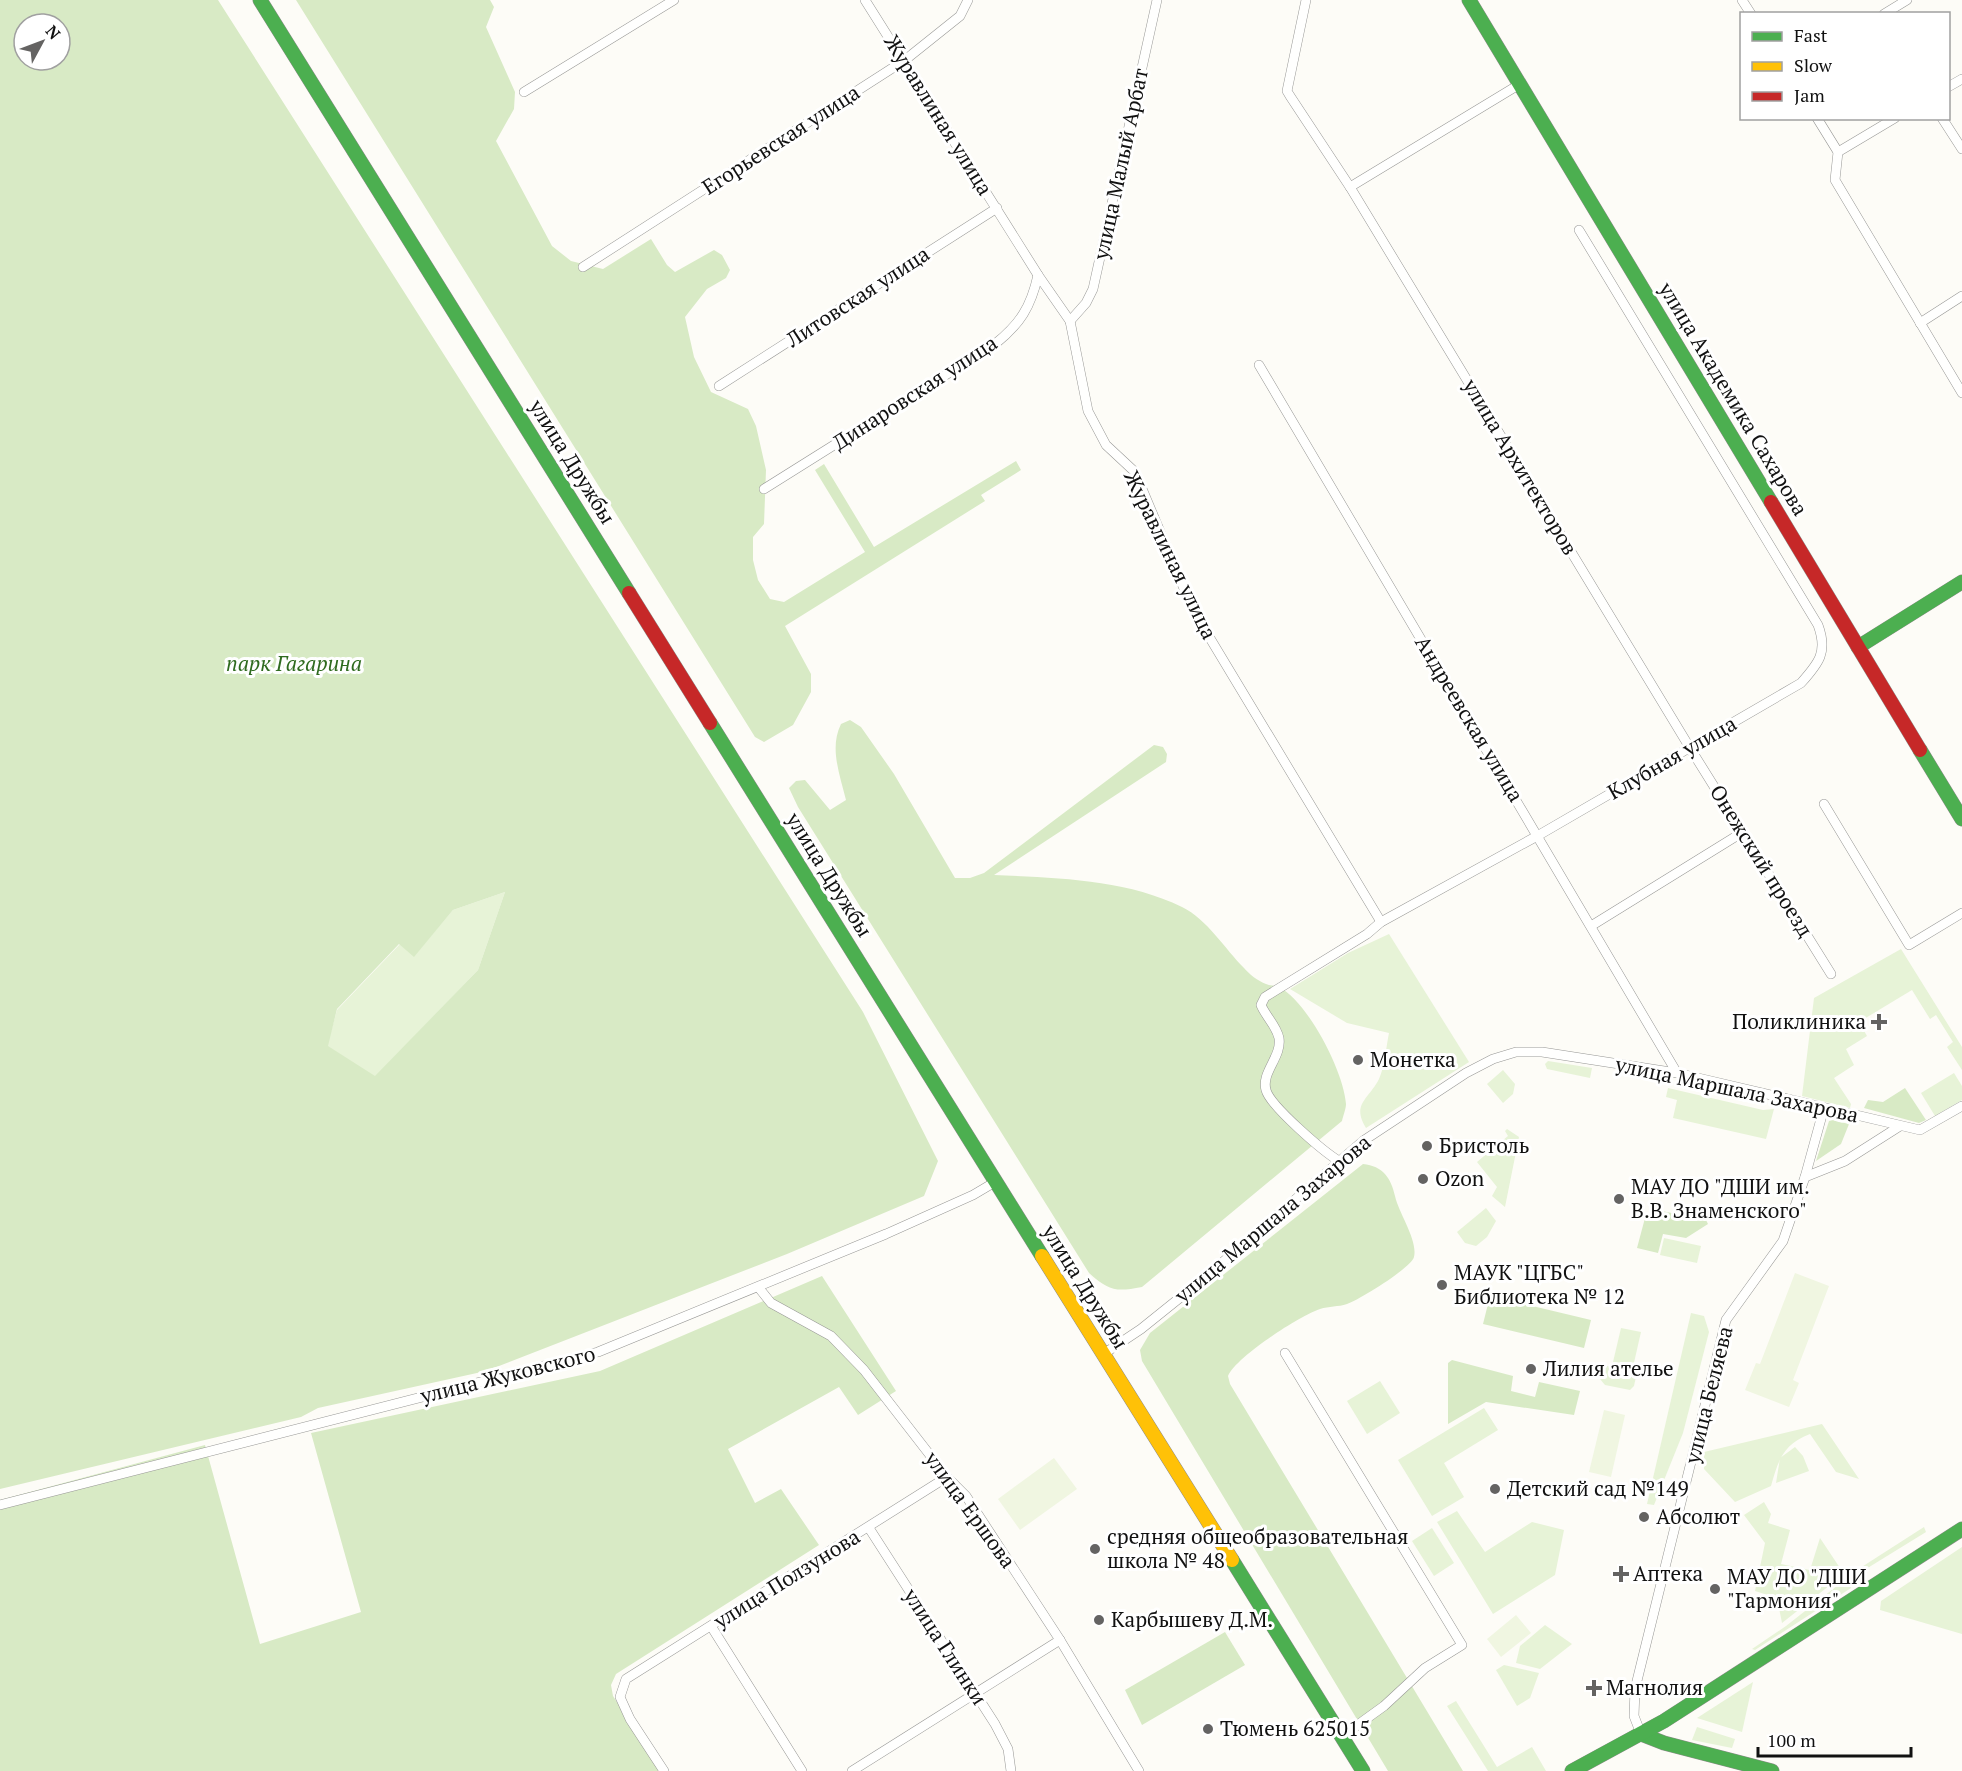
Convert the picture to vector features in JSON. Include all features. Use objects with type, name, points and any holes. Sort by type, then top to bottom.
[{"type":"main road","name":"улица Дружбы","points":[[260,0],[1363,1771]]},
{"type":"main road","name":"улица Академика Сахарова","points":[[1469,0],[1962,819]]},
{"type":"main road","points":[[1858,647],[1962,582]]},
{"type":"main road","points":[[1572,1771],[1641,1734],[1962,1529]]},
{"type":"main road","points":[[1641,1734],[1664,1743],[1772,1771]]},
{"type":"street","points":[[524,92],[674,0]]},
{"type":"street","name":"Журавлиная улица","points":[[864,0],[905,60],[1038,275],[1070,321],[1088,411],[1106,445],[1135,472],[1193,610],[1381,922]]},
{"type":"street","name":"Егорьевская улица","points":[[583,267],[905,60],[960,16],[968,0]]},
{"type":"street","name":"улица Малый Арбат","points":[[1070,321],[1086,303],[1093,289],[1157,0]]},
{"type":"street","name":"улица Архитекторов","points":[[1306,0],[1287,91],[1350,187],[1690,748]]},
{"type":"street","points":[[1887,12],[1907,0]]},
{"type":"street","points":[[1350,187],[1520,84]]},
{"type":"street","points":[[1818,120],[1838,152],[1835,180],[1962,393]]},
{"type":"street","points":[[1838,152],[1892,120]]},
{"type":"street","points":[[1943,120],[1962,149]]},
{"type":"street","name":"Литовская улица","points":[[719,386],[997,208]]},
{"type":"street","name":"Клубная улица","points":[[1339,1161],[1327,1154],[1273,1104],[1265,1089],[1266,1076],[1278,1052],[1279,1038],[1274,1025],[1261,1005],[1264,997],[1367,934],[1381,922],[1539,835],[1802,683],[1817,665],[1824,642],[1818,625],[1579,230]]},
{"type":"street","name":"Динаровская улица","points":[[764,489],[995,344],[1016,327],[1026,314],[1038,275]]},
{"type":"street","points":[[1920,323],[1962,296]]},
{"type":"street","name":"Андреевская улица","points":[[1259,365],[1539,835],[1677,1073]]},
{"type":"street","name":"Онежский проезд","points":[[1690,748],[1832,974]]},
{"type":"street","points":[[1824,804],[1909,945],[1962,913]]},
{"type":"street","points":[[1591,926],[1743,832]]},
{"type":"street","name":"улица Маршала Захарова","points":[[1102,1355],[1141,1329],[1202,1280],[1363,1141],[1466,1073],[1494,1059],[1516,1052],[1542,1052],[1677,1073],[1920,1130],[1962,1106]]},
{"type":"street","name":"улица Беляева","points":[[1641,1734],[1634,1716],[1635,1689],[1726,1320],[1783,1241],[1805,1177],[1824,1108]]},
{"type":"street","points":[[1805,1177],[1845,1161],[1900,1126]]},
{"type":"street","name":"улица Жуковского","points":[[0,1505],[598,1352],[759,1288],[973,1195],[995,1182]]},
{"type":"street","name":"улица Ершова","points":[[759,1288],[771,1303],[831,1336],[864,1370],[947,1477],[966,1496],[1060,1640],[1139,1771]]},
{"type":"street","points":[[1285,1353],[1462,1645],[1425,1668],[1383,1706],[1341,1737]]},
{"type":"street","name":"улица Ползунова","points":[[664,1771],[630,1719],[620,1696],[626,1679],[947,1477]]},
{"type":"street","name":"улица Глинки","points":[[869,1528],[975,1692],[1008,1749],[1011,1771]]},
{"type":"street","points":[[711,1626],[802,1771]]},
{"type":"street","points":[[852,1771],[1060,1640]]},
{"type":"green space","name":"парк Гагарина","points":[[0,0],[218,0],[863,1012],[938,1161],[924,1196],[787,1254],[486,1371],[318,1408],[301,1417],[0,1489]],"holes":[[[505,892],[478,970],[375,1076],[328,1046],[337,1009],[399,944],[414,957],[453,910]]]},
{"type":"green space","points":[[296,0],[490,0],[494,7],[486,27],[515,92],[514,109],[496,141],[552,246],[571,261],[603,269],[651,239],[667,265],[675,272],[714,250],[722,255],[730,270],[726,278],[707,289],[685,317],[694,357],[711,392],[748,409],[756,426],[766,470],[764,524],[753,537],[753,560],[758,580],[770,599],[784,602],[865,552],[815,470],[824,464],[874,547],[1016,461],[1021,470],[981,495],[985,501],[785,626],[811,674],[811,692],[793,725],[764,742],[755,737]]},
{"type":"green space","points":[[850,720],[861,727],[894,774],[955,878],[970,878],[984,873],[1154,745],[1163,747],[1167,754],[1166,762],[994,875],[1066,879],[1114,885],[1182,907],[1200,919],[1251,975],[1263,983],[1279,987],[1290,995],[1323,1039],[1344,1090],[1346,1108],[1342,1121],[1142,1287],[1113,1289],[1089,1273],[798,807],[789,788],[796,781],[805,780],[830,810],[846,800],[837,762],[836,742],[841,724]]},
{"type":"green space","points":[[505,892],[478,970],[375,1077],[327,1046],[337,1010],[400,944],[414,956],[453,910]]},
{"type":"green space","points":[[1389,934],[1469,1062],[1366,1128],[1360,1113],[1361,1107],[1381,1074],[1389,1033],[1347,1023],[1290,989],[1348,953]]},
{"type":"green space","points":[[1901,949],[1962,1047],[1962,1070],[1947,1047],[1953,1042],[1936,1015],[1930,1019],[1912,990],[1859,1022],[1867,1036],[1846,1049],[1854,1065],[1834,1078],[1851,1104],[1850,1108],[1802,1096],[1814,998]]},
{"type":"green space","points":[[1548,1061],[1592,1068],[1590,1078],[1547,1069],[1545,1064]]},
{"type":"green space","points":[[1503,1070],[1515,1084],[1513,1094],[1503,1103],[1487,1084]]},
{"type":"green space","points":[[1954,1073],[1962,1086],[1962,1100],[1935,1116],[1921,1093]]},
{"type":"green space","points":[[1668,1088],[1763,1110],[1774,1109],[1766,1139],[1673,1118],[1677,1100],[1666,1097]]},
{"type":"green space","points":[[1905,1088],[1926,1120],[1919,1123],[1864,1108],[1868,1100],[1883,1102]]},
{"type":"green space","points":[[1829,1121],[1849,1124],[1841,1144],[1816,1161]]},
{"type":"green space","points":[[1507,1129],[1519,1137],[1505,1207],[1492,1196],[1497,1187],[1477,1162],[1508,1136],[1505,1131]]},
{"type":"green space","points":[[1363,1164],[1376,1167],[1388,1178],[1411,1235],[1414,1257],[1411,1262],[1395,1276],[1362,1297],[1347,1304],[1320,1309],[1284,1328],[1243,1358],[1228,1376],[1230,1384],[1463,1771],[1388,1771],[1142,1361],[1140,1350],[1150,1333]]},
{"type":"green space","points":[[1486,1208],[1496,1221],[1487,1237],[1476,1246],[1465,1243],[1457,1232]]},
{"type":"green space","points":[[1652,1209],[1706,1220],[1708,1224],[1686,1238],[1663,1234],[1658,1253],[1637,1248],[1645,1218]]},
{"type":"green space","points":[[1664,1238],[1701,1246],[1697,1263],[1660,1255]]},
{"type":"green space","points":[[1795,1273],[1829,1286],[1793,1380],[1799,1383],[1789,1407],[1745,1390],[1756,1363],[1760,1364]]},
{"type":"green space","points":[[822,1276],[896,1391],[858,1415],[839,1387],[728,1449],[755,1503],[781,1489],[819,1545],[616,1674],[611,1685],[613,1696],[662,1771],[0,1771],[0,1500],[205,1445],[260,1644],[361,1612],[311,1433],[600,1371]]},
{"type":"green space","points":[[1490,1296],[1591,1320],[1584,1348],[1483,1324]]},
{"type":"green space","points":[[1691,1313],[1704,1316],[1709,1332],[1683,1433],[1654,1505],[1647,1504]]},
{"type":"green space","points":[[1621,1328],[1641,1332],[1633,1367],[1613,1362]]},
{"type":"green space","points":[[1452,1360],[1513,1376],[1511,1391],[1535,1397],[1539,1382],[1580,1391],[1574,1415],[1486,1402],[1448,1424],[1448,1363]]},
{"type":"green space","points":[[1603,1365],[1637,1372],[1634,1386],[1630,1390],[1605,1385],[1600,1379]]},
{"type":"green space","points":[[1380,1381],[1400,1413],[1367,1434],[1347,1401]]},
{"type":"green space","points":[[1484,1408],[1498,1430],[1444,1463],[1464,1497],[1432,1516],[1398,1460]]},
{"type":"green space","points":[[1604,1410],[1625,1415],[1611,1477],[1589,1472]]},
{"type":"green space","points":[[1822,1424],[1859,1479],[1836,1472],[1810,1434],[1794,1443],[1783,1454],[1771,1486],[1735,1502],[1704,1469],[1704,1452]]},
{"type":"green space","points":[[1795,1447],[1803,1456],[1809,1471],[1776,1483],[1780,1458]]},
{"type":"green space","points":[[1054,1458],[1077,1489],[1020,1530],[998,1499]]},
{"type":"green space","points":[[1764,1502],[1771,1514],[1768,1523],[1790,1530],[1781,1564],[1810,1570],[1820,1538],[1844,1574],[1782,1623],[1777,1598],[1755,1591],[1765,1543],[1744,1515]]},
{"type":"green space","points":[[1457,1511],[1485,1552],[1532,1522],[1564,1530],[1555,1575],[1493,1614],[1437,1522]]},
{"type":"green space","points":[[1924,1527],[1926,1532],[1866,1569],[1865,1578],[1861,1579],[1857,1570]]},
{"type":"green space","points":[[1432,1528],[1454,1563],[1434,1576],[1412,1541]]},
{"type":"green space","points":[[1962,1547],[1962,1634],[1880,1610],[1881,1601]]},
{"type":"green space","points":[[1847,1578],[1851,1588],[1755,1650],[1752,1649],[1786,1626]]},
{"type":"green space","points":[[1516,1615],[1531,1633],[1501,1657],[1487,1639]]},
{"type":"green space","points":[[1545,1625],[1572,1644],[1540,1669],[1516,1663],[1520,1646]]},
{"type":"green space","points":[[1225,1632],[1245,1665],[1142,1725],[1125,1690]]},
{"type":"green space","points":[[1504,1665],[1539,1673],[1530,1698],[1517,1706],[1496,1670]]},
{"type":"green space","points":[[1753,1682],[1742,1732],[1697,1718]]},
{"type":"green space","points":[[1456,1701],[1497,1767],[1532,1747],[1546,1771],[1488,1771],[1447,1706]]},
{"type":"green space","points":[[1697,1727],[1735,1739],[1732,1748],[1692,1740]]},
{"type":"traffic: fast","points":[[260,0],[629,593]]},
{"type":"traffic: fast","points":[[1469,0],[1771,502]]},
{"type":"traffic: fast","points":[[1858,647],[1962,582]]},
{"type":"traffic: fast","points":[[710,723],[1042,1256]]},
{"type":"traffic: fast","points":[[1920,750],[1962,819]]},
{"type":"traffic: fast","points":[[1572,1771],[1664,1721],[1962,1529]]},
{"type":"traffic: fast","points":[[1232,1560],[1363,1771]]},
{"type":"traffic: fast","points":[[1641,1734],[1664,1743],[1772,1771]]},
{"type":"traffic: slow","points":[[1042,1256],[1232,1560]]},
{"type":"traffic: jam","points":[[1771,502],[1920,750]]},
{"type":"traffic: jam","points":[[629,593],[710,723]]},
{"type":"place","name":"Поликлиника","points":[[1879,1022]]},
{"type":"place","name":"Монетка","points":[[1358,1060]]},
{"type":"place","name":"Бристоль","points":[[1427,1146]]},
{"type":"place","name":"Ozon","points":[[1423,1179]]},
{"type":"place","name":"МАУ ДО \"ДШИ им. В.В. Знаменского\"","points":[[1619,1199]]},
{"type":"place","name":"МАУК \"ЦГБС\" Библиотека № 12","points":[[1442,1285]]},
{"type":"place","name":"Лилия ателье","points":[[1531,1369]]},
{"type":"place","name":"Детский сад №149","points":[[1495,1489]]},
{"type":"place","name":"Абсолют","points":[[1644,1517]]},
{"type":"place","name":"средняя общеобразовательная школа № 48","points":[[1095,1549]]},
{"type":"place","name":"Аптека","points":[[1621,1574]]},
{"type":"place","name":"МАУ ДО \"ДШИ \"Гармония\"","points":[[1715,1589]]},
{"type":"place","name":"Карбышеву Д.М.","points":[[1099,1620]]},
{"type":"place","name":"Магнолия","points":[[1594,1688]]},
{"type":"place","name":"Тюмень 625015","points":[[1208,1729]]}]
